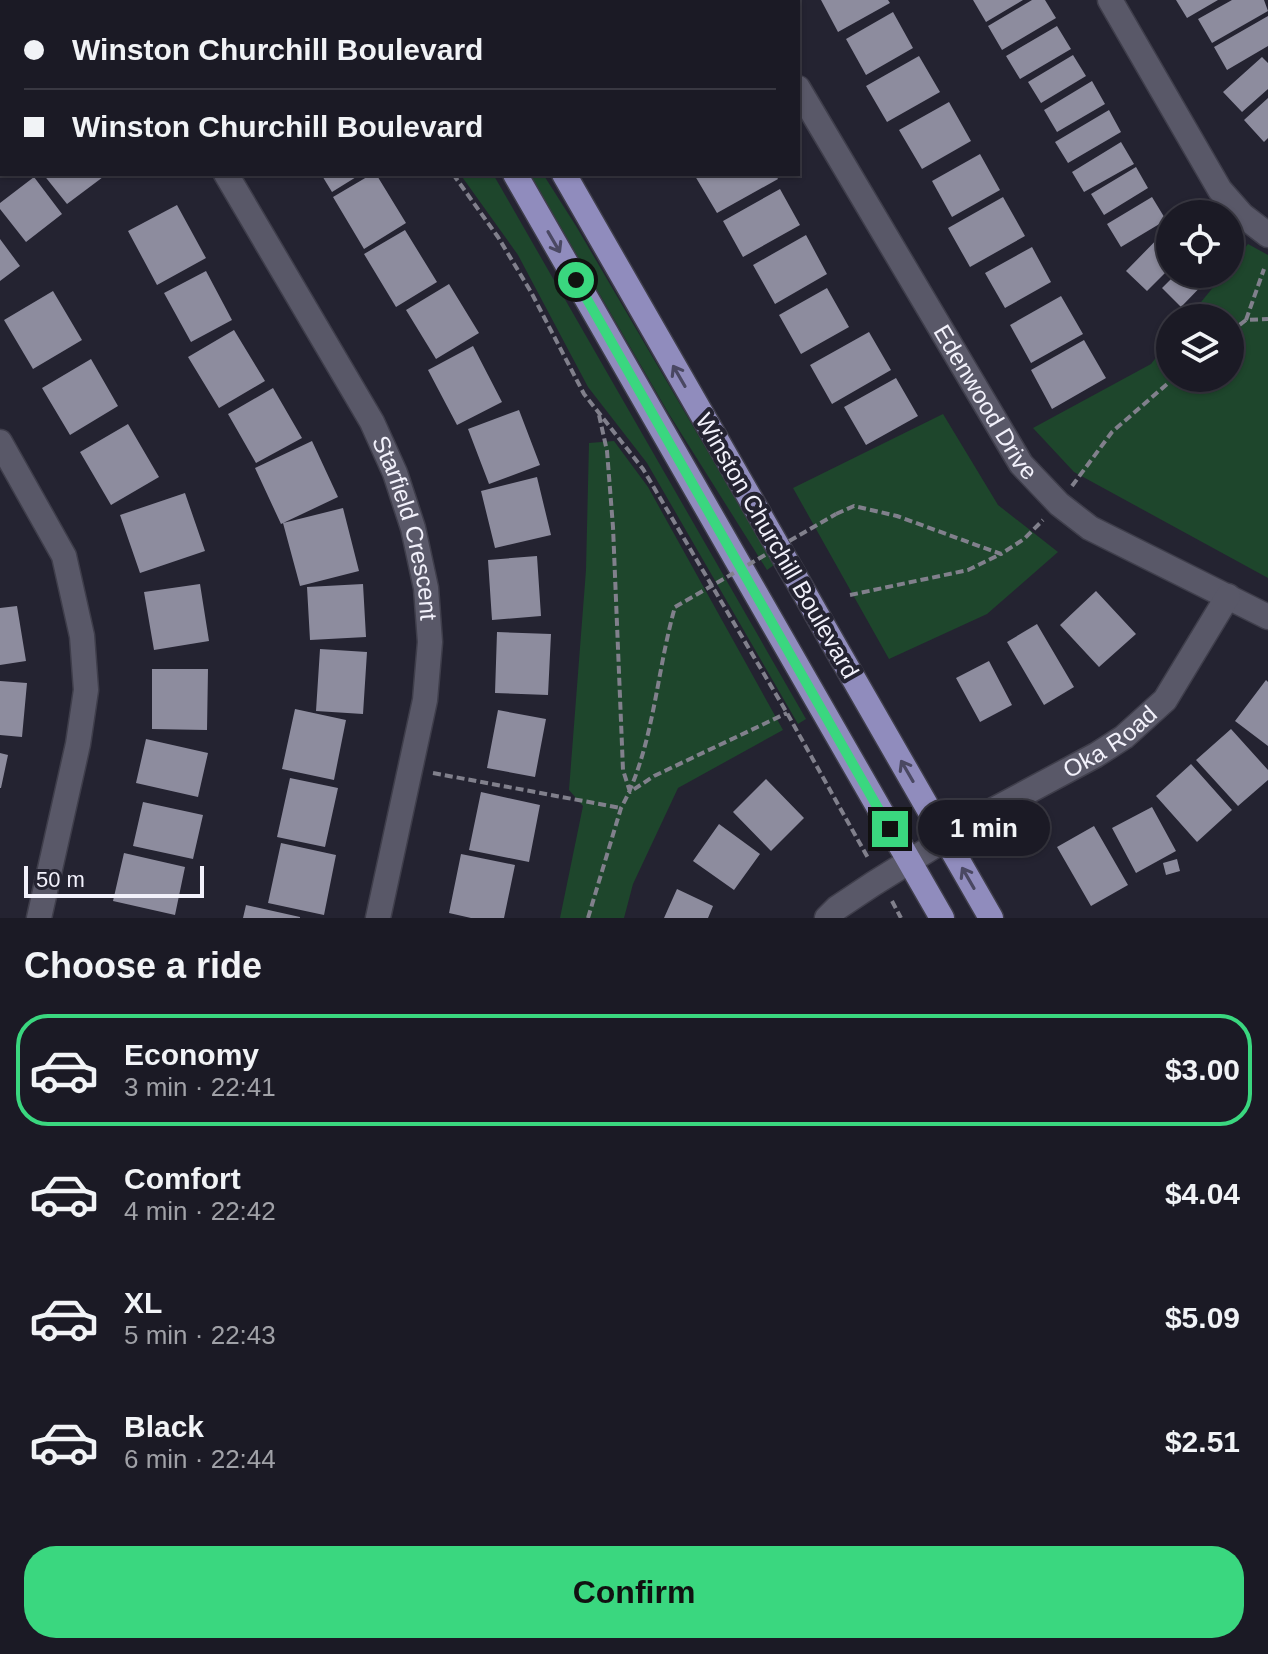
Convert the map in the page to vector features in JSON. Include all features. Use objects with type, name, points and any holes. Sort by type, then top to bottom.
[{"type":"main road","name":"Winston Churchill Boulevard","points":[[516,176],[942,918]]},
{"type":"main road","name":"Winston Churchill Boulevard","points":[[565,176],[991,918]]},
{"type":"street","points":[[1110,0],[1220,190],[1242,215],[1268,235]]},
{"type":"street","name":"Edenwood Drive","points":[[800,91],[1021,464],[1059,504],[1090,528],[1268,617]]},
{"type":"street","name":"Starfield Crescent","points":[[227,176],[372,422],[395,473],[413,528],[426,588],[430,642],[425,700],[378,918]]},
{"type":"street","points":[[0,442],[64,556],[82,636],[86,690],[78,744],[39,918]]},
{"type":"street","name":"Oka Road","points":[[827,918],[837,908],[946,839],[1124,737],[1165,700],[1228,596]]},
{"type":"path","points":[[454,176],[525,281],[584,394],[643,469],[858,840]]},
{"type":"path","points":[[1264,269],[1246,320],[1268,319]]},
{"type":"path","points":[[599,412],[607,451],[613,527],[623,770],[630,792]]},
{"type":"path","points":[[588,918],[621,808],[641,760],[675,607],[836,514]]},
{"type":"path","points":[[850,595],[968,570],[1001,554]]},
{"type":"path","points":[[630,792],[654,776],[787,713]]},
{"type":"path","points":[[411,769],[621,808]]},
{"type":"green space","points":[[461,176],[494,176],[806,719],[798,724],[647,463],[588,387],[518,255]]},
{"type":"green space","points":[[531,176],[544,176],[576,226],[774,565],[767,570],[669,414]]},
{"type":"green space","points":[[1248,244],[1268,255],[1268,578],[1074,472],[1033,428],[1151,364],[1156,358],[1156,392],[1244,392],[1244,304],[1199,304],[1213,288],[1244,288],[1244,249]]},
{"type":"green space","points":[[943,414],[998,505],[1058,552],[987,614],[889,659],[793,488]]},
{"type":"green space","points":[[614,441],[648,487],[783,730],[678,788],[633,884],[624,918],[560,918],[583,806],[569,790],[586,570],[589,443]]},
{"type":"building","points":[[821,0],[888,0],[890,3],[838,32]]},
{"type":"building","points":[[973,0],[1023,0],[986,22]]},
{"type":"building","points":[[1032,0],[1045,0],[1056,18],[1002,50],[988,26]]},
{"type":"building","points":[[1176,0],[1218,0],[1187,18]]},
{"type":"building","points":[[1232,0],[1264,0],[1268,11],[1212,43],[1198,19]]},
{"type":"building","points":[[893,12],[913,48],[866,75],[846,39]]},
{"type":"building","points":[[1268,16],[1268,46],[1227,70],[1214,47]]},
{"type":"building","points":[[1057,26],[1071,49],[1020,79],[1006,56]]},
{"type":"building","points":[[1073,55],[1086,76],[1041,103],[1028,82]]},
{"type":"building","points":[[919,56],[940,92],[887,122],[866,86]]},
{"type":"building","points":[[1262,57],[1268,63],[1268,89],[1242,112],[1223,92]]},
{"type":"building","points":[[1092,81],[1105,104],[1057,132],[1044,110]]},
{"type":"building","points":[[1268,98],[1268,138],[1264,142],[1244,120]]},
{"type":"building","points":[[949,102],[971,141],[922,169],[899,130]]},
{"type":"building","points":[[1109,110],[1121,132],[1068,163],[1055,142]]},
{"type":"building","points":[[1121,142],[1134,164],[1084,192],[1072,172]]},
{"type":"building","points":[[980,154],[1000,190],[952,217],[932,181]]},
{"type":"building","points":[[1136,167],[1148,188],[1104,215],[1091,194]]},
{"type":"building","points":[[45,176],[104,176],[67,204]]},
{"type":"building","points":[[322,176],[358,176],[332,192]]},
{"type":"building","points":[[369,176],[377,176],[406,223],[364,249],[333,197]]},
{"type":"building","points":[[695,176],[776,176],[778,179],[717,213]]},
{"type":"building","points":[[34,177],[62,214],[26,242],[0,209],[0,203]]},
{"type":"building","points":[[780,189],[800,225],[743,257],[723,221]]},
{"type":"building","points":[[1003,197],[1025,236],[970,267],[948,228]]},
{"type":"building","points":[[1152,197],[1156,204],[1156,226],[1121,247],[1107,224]]},
{"type":"building","points":[[177,205],[206,258],[157,285],[128,231]]},
{"type":"building","points":[[405,230],[437,282],[396,307],[364,254]]},
{"type":"building","points":[[806,235],[827,274],[775,304],[753,265]]},
{"type":"building","points":[[0,239],[20,266],[0,281]]},
{"type":"building","points":[[1156,240],[1156,282],[1147,291],[1126,271]]},
{"type":"building","points":[[1032,247],[1051,282],[1005,308],[985,273]]},
{"type":"building","points":[[206,271],[232,320],[191,342],[164,293]]},
{"type":"building","points":[[449,284],[479,333],[436,359],[406,310]]},
{"type":"building","points":[[827,288],[849,327],[801,354],[779,315]]},
{"type":"building","points":[[1162,288],[1199,288],[1184,304],[1178,304]]},
{"type":"building","points":[[53,291],[82,340],[33,369],[4,320]]},
{"type":"building","points":[[1061,296],[1083,334],[1031,363],[1010,325]]},
{"type":"building","points":[[234,330],[265,381],[219,408],[188,357]]},
{"type":"building","points":[[869,332],[891,370],[832,404],[810,365]]},
{"type":"building","points":[[1084,340],[1106,378],[1052,409],[1031,370]]},
{"type":"building","points":[[473,346],[502,402],[457,425],[428,370]]},
{"type":"building","points":[[91,359],[118,406],[70,435],[42,388]]},
{"type":"building","points":[[896,378],[918,416],[866,445],[844,407]]},
{"type":"building","points":[[273,388],[302,438],[256,463],[228,414]]},
{"type":"building","points":[[519,410],[540,465],[489,484],[468,429]]},
{"type":"building","points":[[128,424],[159,477],[111,505],[80,452]]},
{"type":"building","points":[[312,441],[338,497],[281,524],[255,468]]},
{"type":"building","points":[[537,477],[551,535],[495,548],[481,491]]},
{"type":"building","points":[[185,493],[205,551],[140,573],[120,515]]},
{"type":"building","points":[[343,508],[359,571],[300,586],[283,523]]},
{"type":"building","points":[[537,556],[541,616],[492,620],[488,560]]},
{"type":"building","points":[[200,584],[209,641],[154,650],[144,592]]},
{"type":"building","points":[[363,584],[366,637],[310,640],[307,587]]},
{"type":"building","points":[[1096,591],[1136,634],[1099,667],[1060,625]]},
{"type":"building","points":[[17,606],[26,661],[0,665],[0,608]]},
{"type":"building","points":[[1037,624],[1074,687],[1044,705],[1007,642]]},
{"type":"building","points":[[497,632],[551,634],[548,695],[495,693]]},
{"type":"building","points":[[320,649],[367,652],[363,714],[316,711]]},
{"type":"building","points":[[989,661],[1012,705],[980,722],[956,678]]},
{"type":"building","points":[[152,669],[208,669],[207,730],[152,729]]},
{"type":"building","points":[[1266,680],[1268,682],[1268,746],[1235,721]]},
{"type":"building","points":[[0,681],[27,683],[22,737],[0,735]]},
{"type":"building","points":[[295,709],[346,720],[334,780],[282,769]]},
{"type":"building","points":[[498,710],[546,719],[535,777],[487,768]]},
{"type":"building","points":[[1231,729],[1268,770],[1268,780],[1238,806],[1196,760]]},
{"type":"building","points":[[146,739],[208,753],[198,797],[136,783]]},
{"type":"building","points":[[0,753],[8,755],[1,788],[0,788]]},
{"type":"building","points":[[1191,764],[1232,810],[1197,842],[1156,796]]},
{"type":"building","points":[[290,778],[338,788],[325,847],[277,837]]},
{"type":"building","points":[[766,779],[804,818],[771,851],[733,812]]},
{"type":"building","points":[[481,792],[540,805],[529,862],[469,850]]},
{"type":"building","points":[[143,802],[203,815],[193,859],[133,846]]},
{"type":"building","points":[[1152,807],[1176,851],[1136,873],[1112,828]]},
{"type":"building","points":[[719,824],[760,854],[734,890],[693,861]]},
{"type":"building","points":[[1094,826],[1128,885],[1091,906],[1057,847]]},
{"type":"building","points":[[281,843],[336,855],[324,915],[268,903]]},
{"type":"building","points":[[124,853],[185,867],[175,915],[113,901]]},
{"type":"building","points":[[461,854],[515,865],[504,918],[471,918],[449,913]]},
{"type":"building","points":[[1177,859],[1180,871],[1166,875],[1163,863]]},
{"type":"building","points":[[677,889],[713,906],[708,918],[664,918]]},
{"type":"building","points":[[246,905],[300,917],[300,918],[243,918]]},
{"type":"route","points":[[576,280],[890,829]]}]
